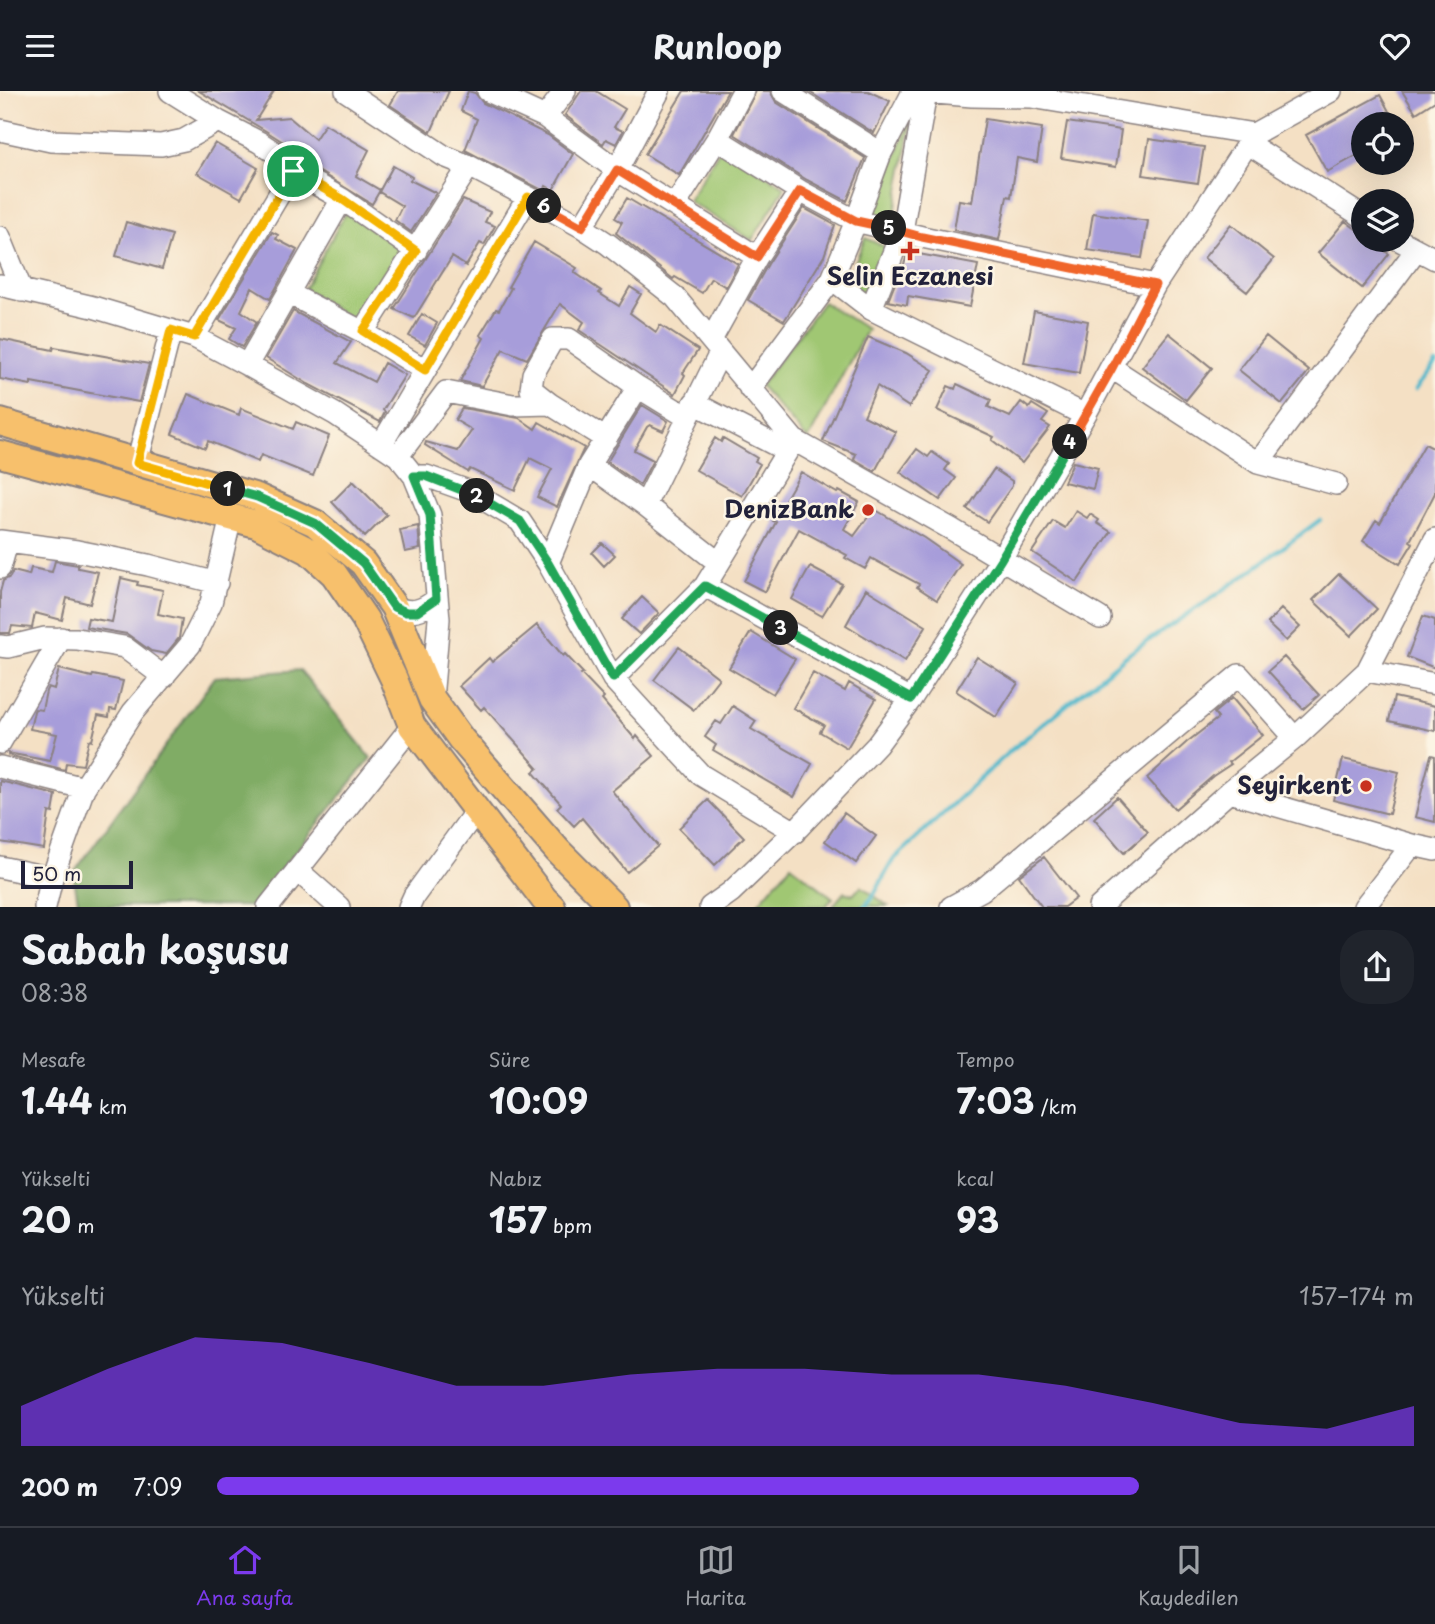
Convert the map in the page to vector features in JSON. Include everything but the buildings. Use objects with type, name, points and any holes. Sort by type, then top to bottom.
[{"type":"main road","points":[[0,422],[257,497],[315,523],[363,563],[394,607],[432,699],[461,739],[558,851],[614,907]]},
{"type":"main road","points":[[0,454],[256,524],[309,551],[334,574],[365,619],[394,679],[412,726],[552,907]]},
{"type":"street","points":[[170,91],[218,121],[259,142],[283,158],[293,171],[342,199],[416,251]]},
{"type":"street","points":[[346,91],[378,100],[444,156],[469,166],[582,227],[675,297],[750,389],[791,445]]},
{"type":"street","points":[[488,91],[545,117],[617,170],[757,257]]},
{"type":"street","points":[[545,117],[565,91]]},
{"type":"street","points":[[582,227],[617,170],[659,91]]},
{"type":"street","points":[[675,205],[717,139],[743,91]]},
{"type":"street","points":[[783,91],[881,153]]},
{"type":"street","points":[[710,907],[727,899],[794,832],[877,745],[911,699],[1001,559],[1112,368],[1155,285],[1251,138],[1331,91]]},
{"type":"street","points":[[750,389],[832,279],[881,153],[917,92]]},
{"type":"street","points":[[917,92],[1093,99],[1251,138],[1351,209]]},
{"type":"street","points":[[871,309],[902,231],[917,92]]},
{"type":"street","points":[[0,131],[51,141],[161,145],[184,140],[218,121]]},
{"type":"street","points":[[717,139],[800,191],[856,221],[1155,285]]},
{"type":"street","points":[[363,331],[469,166]]},
{"type":"street","points":[[194,337],[293,171]]},
{"type":"street","points":[[645,505],[691,410],[715,346],[757,257],[800,191]]},
{"type":"street","points":[[389,450],[425,370],[528,197]]},
{"type":"street","points":[[247,365],[342,199]]},
{"type":"street","points":[[0,237],[22,291]]},
{"type":"street","points":[[1258,463],[1417,250]]},
{"type":"street","points":[[832,279],[871,309],[1085,415]]},
{"type":"street","points":[[0,285],[93,307],[194,337],[335,414],[389,450],[414,476],[430,515],[439,619],[432,699]]},
{"type":"street","points":[[288,293],[363,331],[425,370]]},
{"type":"street","points":[[137,463],[171,330]]},
{"type":"street","points":[[606,439],[531,389],[533,374],[553,339],[569,339],[638,387],[691,410],[791,445],[1001,559],[1100,618]]},
{"type":"street","points":[[1112,368],[1258,463],[1336,484]]},
{"type":"street","points":[[548,563],[589,465],[638,387]]},
{"type":"street","points":[[389,450],[446,392],[513,405],[550,404]]},
{"type":"street","points":[[613,678],[705,586],[791,445]]},
{"type":"street","points":[[589,465],[719,563]]},
{"type":"street","points":[[414,476],[426,476],[471,492],[520,521],[548,563],[613,678],[701,775],[794,832]]},
{"type":"street","points":[[45,907],[84,788],[133,712],[190,645],[211,603],[231,517]]},
{"type":"street","points":[[1099,907],[1229,792],[1295,738],[1367,671],[1435,539]]},
{"type":"street","points":[[0,568],[4,542],[77,551],[148,565],[217,583]]},
{"type":"street","points":[[705,586],[911,699]]},
{"type":"street","points":[[394,607],[406,612],[417,612],[436,599]]},
{"type":"street","points":[[3,652],[45,638],[124,647],[164,677]]},
{"type":"street","points":[[0,743],[61,638]]},
{"type":"street","points":[[1367,671],[1435,684]]},
{"type":"street","points":[[951,907],[982,890],[1239,675],[1295,738]]},
{"type":"street","points":[[268,907],[412,726]]},
{"type":"street","points":[[0,767],[84,788]]},
{"type":"street","points":[[1229,792],[1435,850]]},
{"type":"street","points":[[409,907],[414,895],[476,811]]},
{"type":"street","points":[[1364,907],[1412,845]]},
{"type":"street","points":[[0,867],[52,879]]},
{"type":"street","points":[[297,870],[339,907]]},
{"type":"green space","points":[[913,113],[893,224],[873,214]]},
{"type":"green space","points":[[721,147],[785,187],[752,240],[688,201]]},
{"type":"green space","points":[[346,212],[406,252],[359,325],[304,289]]},
{"type":"green space","points":[[865,238],[888,248],[867,297],[856,289],[851,272]]},
{"type":"green space","points":[[823,302],[867,329],[808,440],[760,386]]},
{"type":"green space","points":[[300,670],[371,758],[252,906],[79,906],[73,874],[215,677]]},
{"type":"green space","points":[[791,865],[833,898],[826,906],[756,906]]},
{"type":"green space","points":[[861,886],[888,906],[833,906],[844,892],[853,895]]},
{"type":"waterway","points":[[1416,389],[1435,364]]},
{"type":"waterway","points":[[864,907],[893,860],[1010,751],[1130,653],[1244,576],[1320,520]]},
{"type":"place","name":"Selin Eczanesi","points":[[910,251]]},
{"type":"place","name":"DenizBank","points":[[868,510]]},
{"type":"place","name":"Seyirkent","points":[[1366,786]]},
{"type":"route","points":[[617,170],[757,257],[800,191],[856,221],[1155,285],[1112,368],[1001,559],[911,699],[705,586],[613,678],[548,563],[520,521],[471,492],[426,476],[414,476],[430,515],[436,599],[417,612],[406,612],[394,607],[363,563],[315,523],[257,497],[137,463],[171,330],[194,337],[293,171],[342,199],[416,251],[363,331],[425,370],[528,197],[582,227],[617,170]]}]
